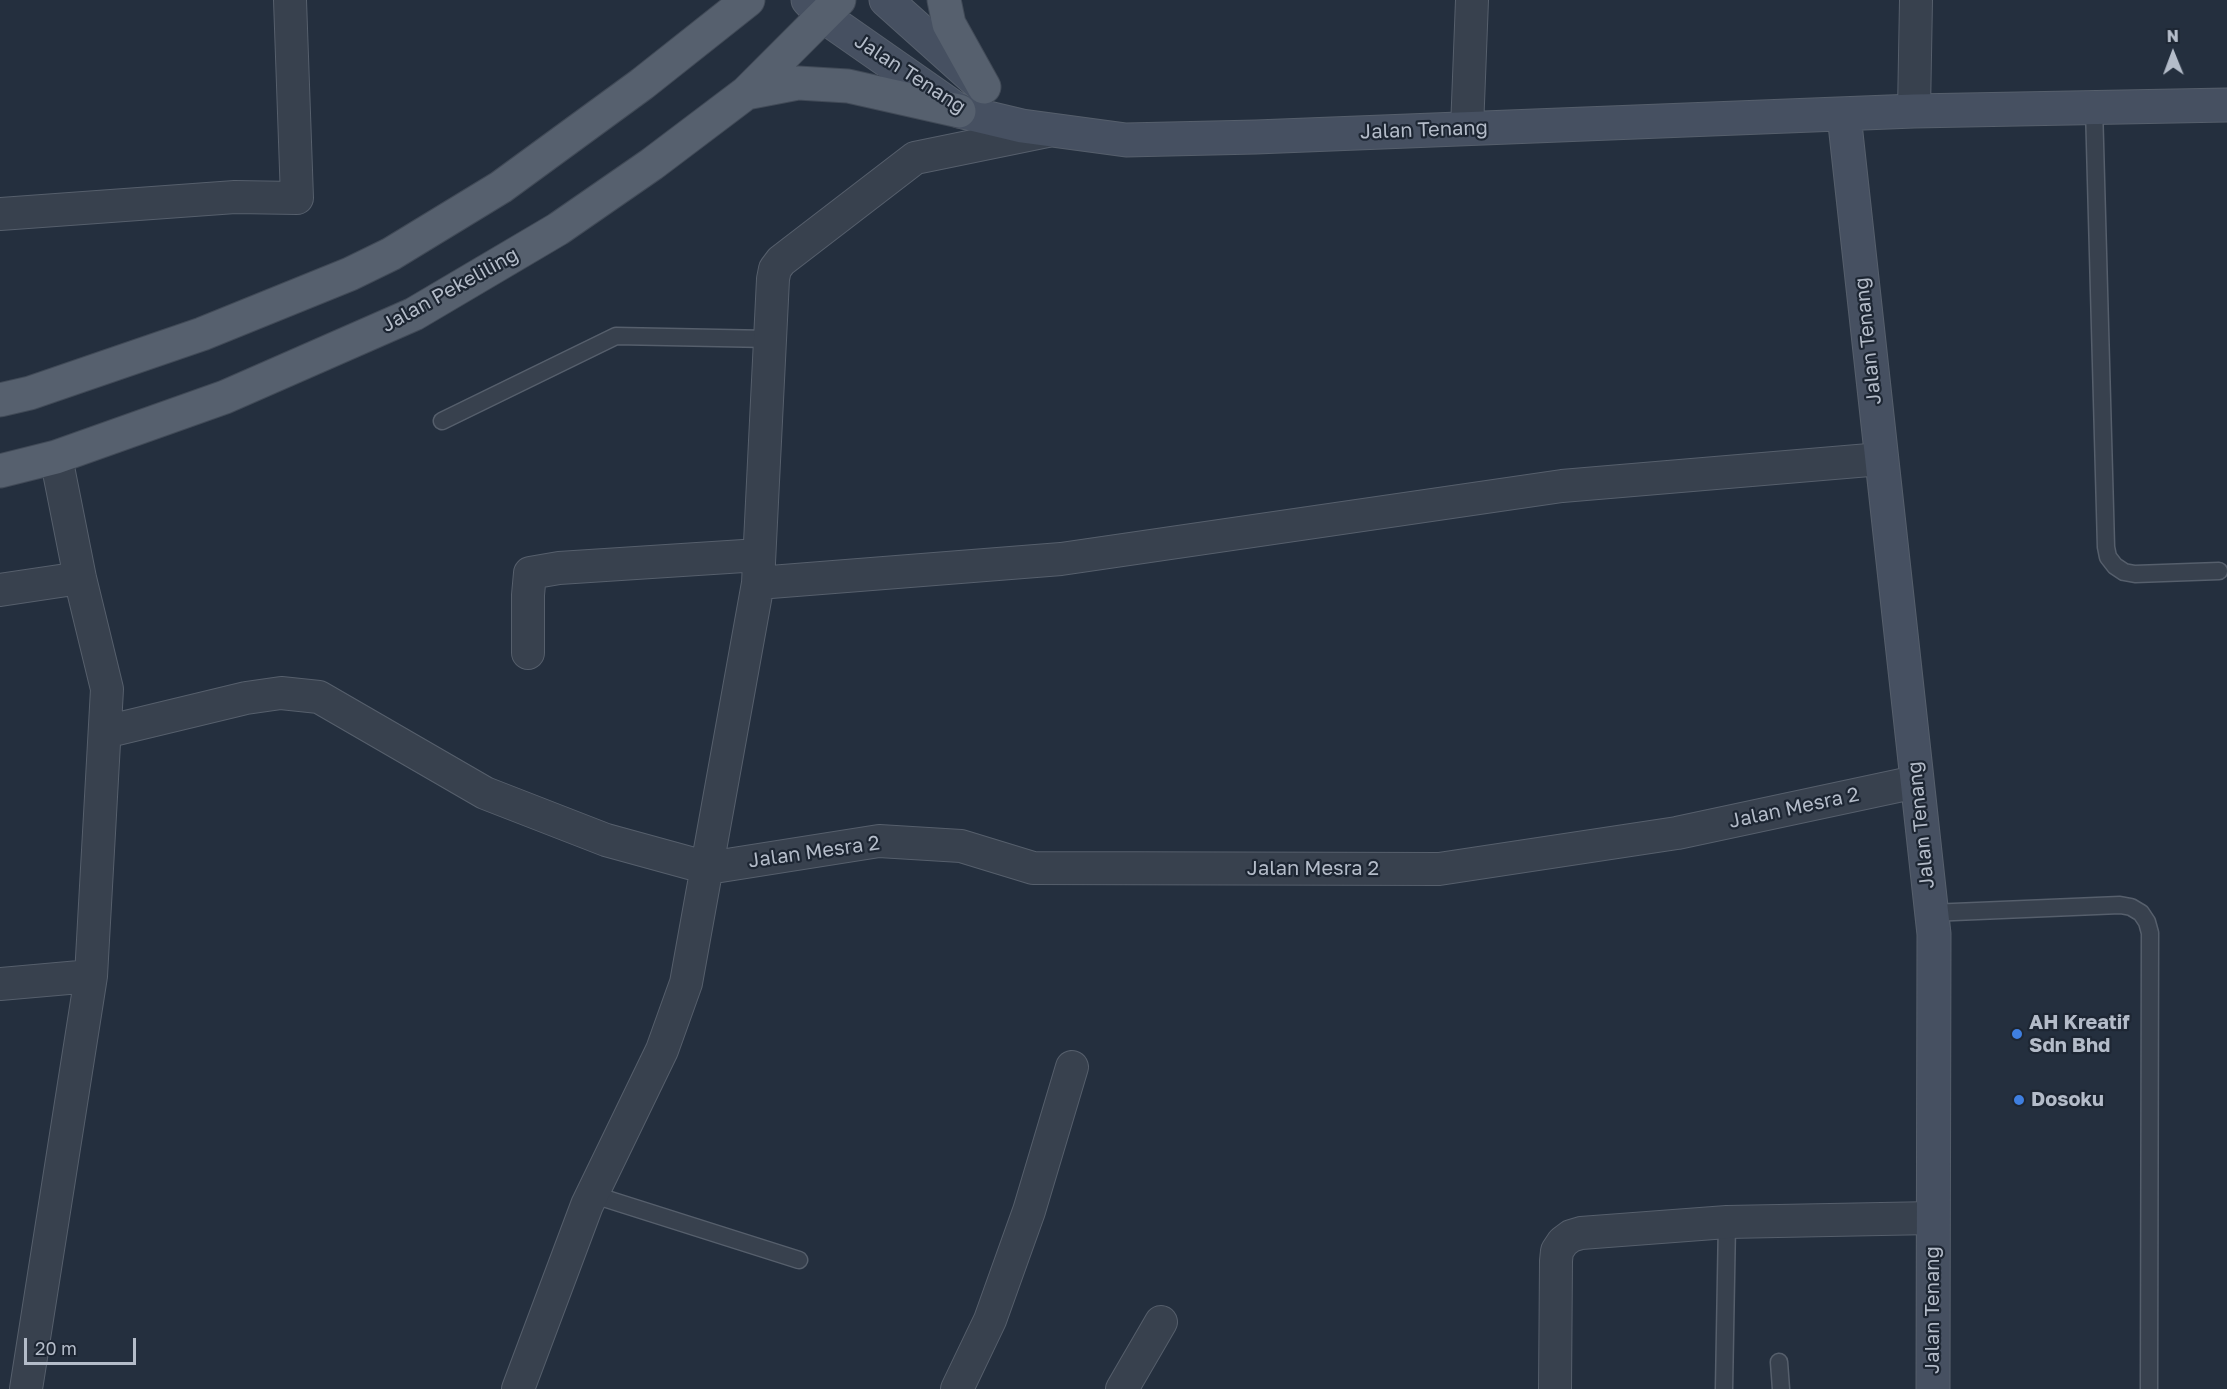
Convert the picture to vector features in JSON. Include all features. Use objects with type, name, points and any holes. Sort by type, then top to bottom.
[{"type":"main road","points":[[0,400],[30,393],[202,334],[350,274],[391,254],[501,187],[642,84],[748,0]]},
{"type":"main road","points":[[945,0],[949,24],[984,87]]},
{"type":"main road","name":"Jalan Pekeliling","points":[[0,471],[56,457],[225,397],[414,314],[558,229],[652,164],[746,93],[823,5]]},
{"type":"main road","points":[[746,93],[798,83],[848,86],[959,111]]},
{"type":"street","points":[[0,214],[235,197],[297,198],[290,0]]},
{"type":"street","name":"Jalan Tenang","points":[[886,0],[984,87],[1036,128]]},
{"type":"street","points":[[1467,129],[1472,0]]},
{"type":"street","points":[[1914,111],[1916,0]]},
{"type":"street","name":"Jalan Tenang","points":[[823,5],[959,111],[1036,128],[1125,140],[1844,115],[1934,934],[1933,1389]]},
{"type":"street","points":[[1844,115],[1914,111],[2227,105]]},
{"type":"street","points":[[518,1389],[591,1194],[662,1050],[686,983],[759,569],[775,269],[781,261],[915,158],[1036,128]]},
{"type":"street","points":[[26,1389],[91,976],[107,689],[80,578],[56,457]]},
{"type":"street","points":[[528,653],[530,573],[559,568],[759,569],[1061,559],[1562,486],[1881,459]]},
{"type":"street","points":[[0,590],[80,578]]},
{"type":"street","points":[[105,732],[246,698],[281,693],[319,697],[485,793],[606,840],[708,868]]},
{"type":"street","name":"Jalan Mesra 2","points":[[708,868],[879,841],[961,846],[1033,868],[1439,869],[1677,833],[1916,782]]},
{"type":"street","points":[[0,984],[91,976]]},
{"type":"street","points":[[957,1389],[990,1320],[1029,1211],[1072,1067]]},
{"type":"street","points":[[1556,1389],[1556,1261],[1557,1251],[1571,1236],[1581,1233],[1727,1222],[1933,1218]]},
{"type":"street","points":[[1122,1389],[1161,1322]]},
{"type":"lane","points":[[2094,107],[2108,557],[2124,572],[2135,574],[2219,571]]},
{"type":"lane","points":[[442,421],[616,336],[770,339]]},
{"type":"lane","points":[[1930,913],[2120,905],[2132,907],[2141,913],[2147,922],[2150,933],[2149,1389]]},
{"type":"lane","points":[[591,1194],[799,1260]]},
{"type":"lane","points":[[1724,1389],[1727,1222]]},
{"type":"lane","points":[[1779,1362],[1781,1389]]},
{"type":"place","name":"AH Kreatif Sdn Bhd","points":[[2017,1034]]},
{"type":"place","name":"Dosoku","points":[[2019,1100]]}]
